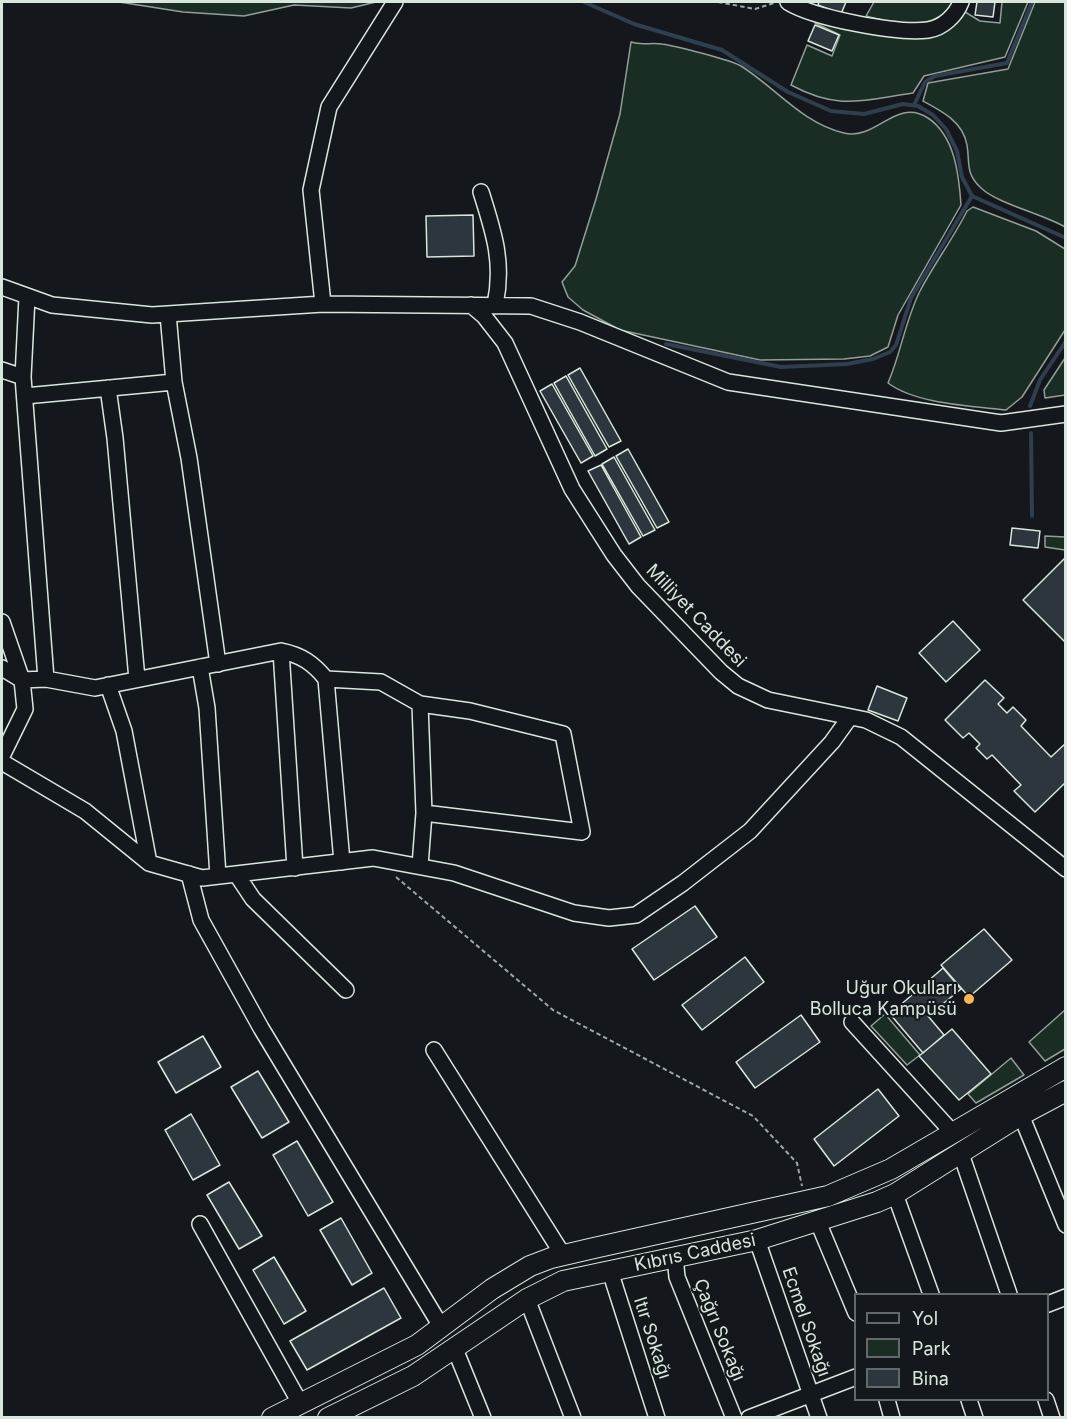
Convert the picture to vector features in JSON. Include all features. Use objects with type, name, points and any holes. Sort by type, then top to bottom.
[{"type":"main road","points":[[272,1418],[397,1356],[442,1328],[509,1278],[530,1266],[563,1255],[805,1202],[862,1183],[1065,1067]]},
{"type":"main road","name":"Kıbrıs Caddesi","points":[[328,1418],[413,1376],[527,1299],[563,1281],[757,1240],[818,1222],[895,1194],[1021,1115],[1065,1091]]},
{"type":"street","points":[[323,304],[311,190],[329,107],[395,2]]},
{"type":"street","points":[[788,2],[834,18],[891,29],[928,30],[952,17],[961,2]]},
{"type":"street","points":[[481,192],[496,241],[500,280],[495,305]]},
{"type":"street","points":[[2,287],[52,305],[152,315],[323,304],[531,306],[728,382],[1001,423],[1065,414]]},
{"type":"street","points":[[27,297],[23,377],[46,679]]},
{"type":"street","name":"Milliyet Caddesi","points":[[471,305],[484,316],[505,344],[572,489],[614,555],[638,586],[738,686],[768,700],[850,717],[882,726],[901,736],[1064,866]]},
{"type":"street","points":[[168,314],[174,382],[189,458],[218,664]]},
{"type":"street","points":[[2,370],[23,377]]},
{"type":"street","points":[[25,396],[174,382]]},
{"type":"street","points":[[108,388],[116,438],[137,679]]},
{"type":"street","points":[[2,622],[22,680],[25,709],[2,756]]},
{"type":"street","points":[[281,651],[295,868]]},
{"type":"street","points":[[2,668],[22,680],[46,679],[95,688],[281,651],[298,654],[317,667],[326,679],[342,862]]},
{"type":"street","points":[[200,667],[207,708],[218,876]]},
{"type":"street","points":[[326,679],[381,682],[420,704],[470,711],[563,734],[582,832],[424,813]]},
{"type":"street","points":[[108,685],[124,731],[149,863]]},
{"type":"street","points":[[420,704],[424,813],[420,867]]},
{"type":"street","points":[[2,762],[85,811],[149,863],[202,878],[373,858],[454,873],[574,913],[609,918],[636,915],[683,883],[750,831],[832,742],[850,717]]},
{"type":"street","points":[[189,874],[201,920],[261,1028],[442,1328]]},
{"type":"street","points":[[237,875],[253,899],[346,990]]},
{"type":"street","points":[[852,1022],[953,1133]]},
{"type":"street","points":[[434,1050],[563,1255]]},
{"type":"street","points":[[1021,1115],[1065,1224]]},
{"type":"street","points":[[961,1154],[1010,1293]]},
{"type":"street","points":[[895,1194],[931,1293]]},
{"type":"street","points":[[818,1222],[854,1311]]},
{"type":"street","points":[[200,1224],[300,1403]]},
{"type":"street","name":"Ecmel Sokağı","points":[[757,1240],[819,1418]]},
{"type":"street","name":"Çağrı Sokağı","points":[[675,1257],[677,1277],[734,1418]]},
{"type":"street","name":"Itır Sokağı","points":[[610,1271],[657,1418]]},
{"type":"street","points":[[1049,1303],[1065,1297]]},
{"type":"street","points":[[527,1299],[573,1418]]},
{"type":"street","points":[[455,1349],[483,1418]]},
{"type":"street","points":[[749,1418],[854,1377]]},
{"type":"street","points":[[887,1401],[892,1418]]},
{"type":"street","points":[[969,1401],[975,1418]]},
{"type":"street","points":[[1046,1401],[1052,1418]]},
{"type":"path","points":[[718,2],[755,9],[779,2]]},
{"type":"path","points":[[373,858],[553,1010],[753,1116],[797,1163],[805,1202]]},
{"type":"green space","points":[[119,2],[376,2],[351,8],[294,5],[244,16],[183,12]]},
{"type":"green space","points":[[874,2],[955,2],[946,12],[936,18],[914,24],[891,22],[866,16]]},
{"type":"green space","points":[[1002,2],[1028,2],[1005,57],[924,76],[913,93],[865,100],[838,101],[823,98],[791,85],[807,45],[832,56],[840,35],[815,23],[818,19],[885,34],[933,37],[965,12],[980,21],[1000,23]]},
{"type":"green space","points":[[1035,2],[1065,2],[1065,227],[998,199],[981,188],[970,173],[967,145],[961,130],[951,118],[923,101],[928,83],[1008,69]]},
{"type":"green space","points":[[631,42],[669,45],[735,63],[802,113],[829,128],[844,133],[855,134],[866,131],[906,113],[917,113],[928,118],[937,126],[944,135],[954,157],[961,205],[898,315],[888,347],[870,356],[844,359],[760,360],[620,330],[583,310],[568,297],[562,282],[575,266],[596,199],[620,114]]},
{"type":"green space","points":[[973,207],[1036,231],[1065,249],[1065,330],[1022,397],[1006,410],[928,400],[913,396],[888,383],[910,314],[920,291],[967,211]]},
{"type":"green space","points":[[1065,358],[1065,395],[1045,398],[1044,390]]},
{"type":"green space","points":[[1045,536],[1065,537],[1065,550],[1045,547]]},
{"type":"green space","points":[[1065,1010],[1065,1049],[1045,1061],[1029,1042]]},
{"type":"green space","points":[[885,1014],[920,1055],[907,1065],[871,1026]]},
{"type":"green space","points":[[1011,1058],[1024,1075],[976,1103],[968,1094]]},
{"type":"building","points":[[819,2],[846,2],[841,14],[818,5]]},
{"type":"building","points":[[977,2],[995,2],[993,17],[975,15]]},
{"type":"building","points":[[815,25],[839,35],[832,51],[808,41]]},
{"type":"building","points":[[473,215],[474,256],[427,257],[426,216]]},
{"type":"building","points":[[580,368],[621,441],[609,447],[568,375]]},
{"type":"building","points":[[566,376],[607,449],[595,456],[554,383]]},
{"type":"building","points":[[552,384],[593,456],[581,463],[540,391]]},
{"type":"building","points":[[628,449],[669,522],[657,528],[616,456]]},
{"type":"building","points":[[614,457],[655,530],[643,536],[602,464]]},
{"type":"building","points":[[601,465],[641,537],[629,544],[588,471]]},
{"type":"building","points":[[1012,528],[1040,531],[1038,548],[1010,545]]},
{"type":"building","points":[[1066,557],[1066,643],[1023,600]]},
{"type":"building","points":[[953,621],[980,650],[946,682],[919,653]]},
{"type":"building","points":[[985,680],[1004,698],[998,704],[1007,713],[1013,707],[1026,720],[1021,726],[1051,757],[1066,743],[1066,782],[1035,812],[1014,791],[1021,785],[992,755],[987,759],[976,748],[980,744],[969,733],[963,738],[945,720]]},
{"type":"building","points":[[877,686],[907,698],[898,721],[868,710]]},
{"type":"building","points":[[695,906],[717,937],[654,980],[632,949]]},
{"type":"building","points":[[984,929],[1012,960],[969,997],[941,965]]},
{"type":"building","points":[[745,957],[764,982],[702,1030],[682,1005]]},
{"type":"building","points":[[943,968],[961,989],[928,1016],[944,1035],[923,1053],[890,1014]]},
{"type":"building","points":[[801,1015],[820,1042],[755,1088],[736,1062]]},
{"type":"building","points":[[952,1029],[991,1074],[959,1100],[919,1056]]},
{"type":"building","points":[[203,1036],[221,1067],[176,1093],[158,1062]]},
{"type":"building","points":[[258,1071],[289,1122],[262,1138],[231,1087]]},
{"type":"building","points":[[878,1089],[899,1116],[834,1166],[814,1139]]},
{"type":"building","points":[[191,1114],[220,1165],[193,1180],[165,1130]]},
{"type":"building","points":[[297,1141],[333,1202],[308,1216],[273,1155]]},
{"type":"building","points":[[229,1182],[262,1236],[239,1249],[207,1195]]},
{"type":"building","points":[[341,1218],[372,1273],[352,1285],[320,1230]]},
{"type":"building","points":[[274,1257],[306,1311],[284,1324],[253,1270]]},
{"type":"building","points":[[384,1288],[401,1318],[307,1370],[290,1341]]},
{"type":"waterway","points":[[584,2],[634,24],[722,50],[788,92],[831,111],[864,114],[903,104],[918,106],[933,115],[946,129],[957,151],[962,177],[972,196],[1066,238]]},
{"type":"waterway","points":[[914,105],[925,82],[935,76],[1007,63],[1032,2]]},
{"type":"waterway","points":[[666,344],[781,367],[847,364],[873,359],[890,352],[896,345],[911,298],[972,196]]},
{"type":"waterway","points":[[1030,406],[1040,380],[1066,341]]},
{"type":"waterway","points":[[1031,433],[1032,516]]},
{"type":"place","name":"Uğur Okulları Bolluca Kampüsü","points":[[969,999]]}]
